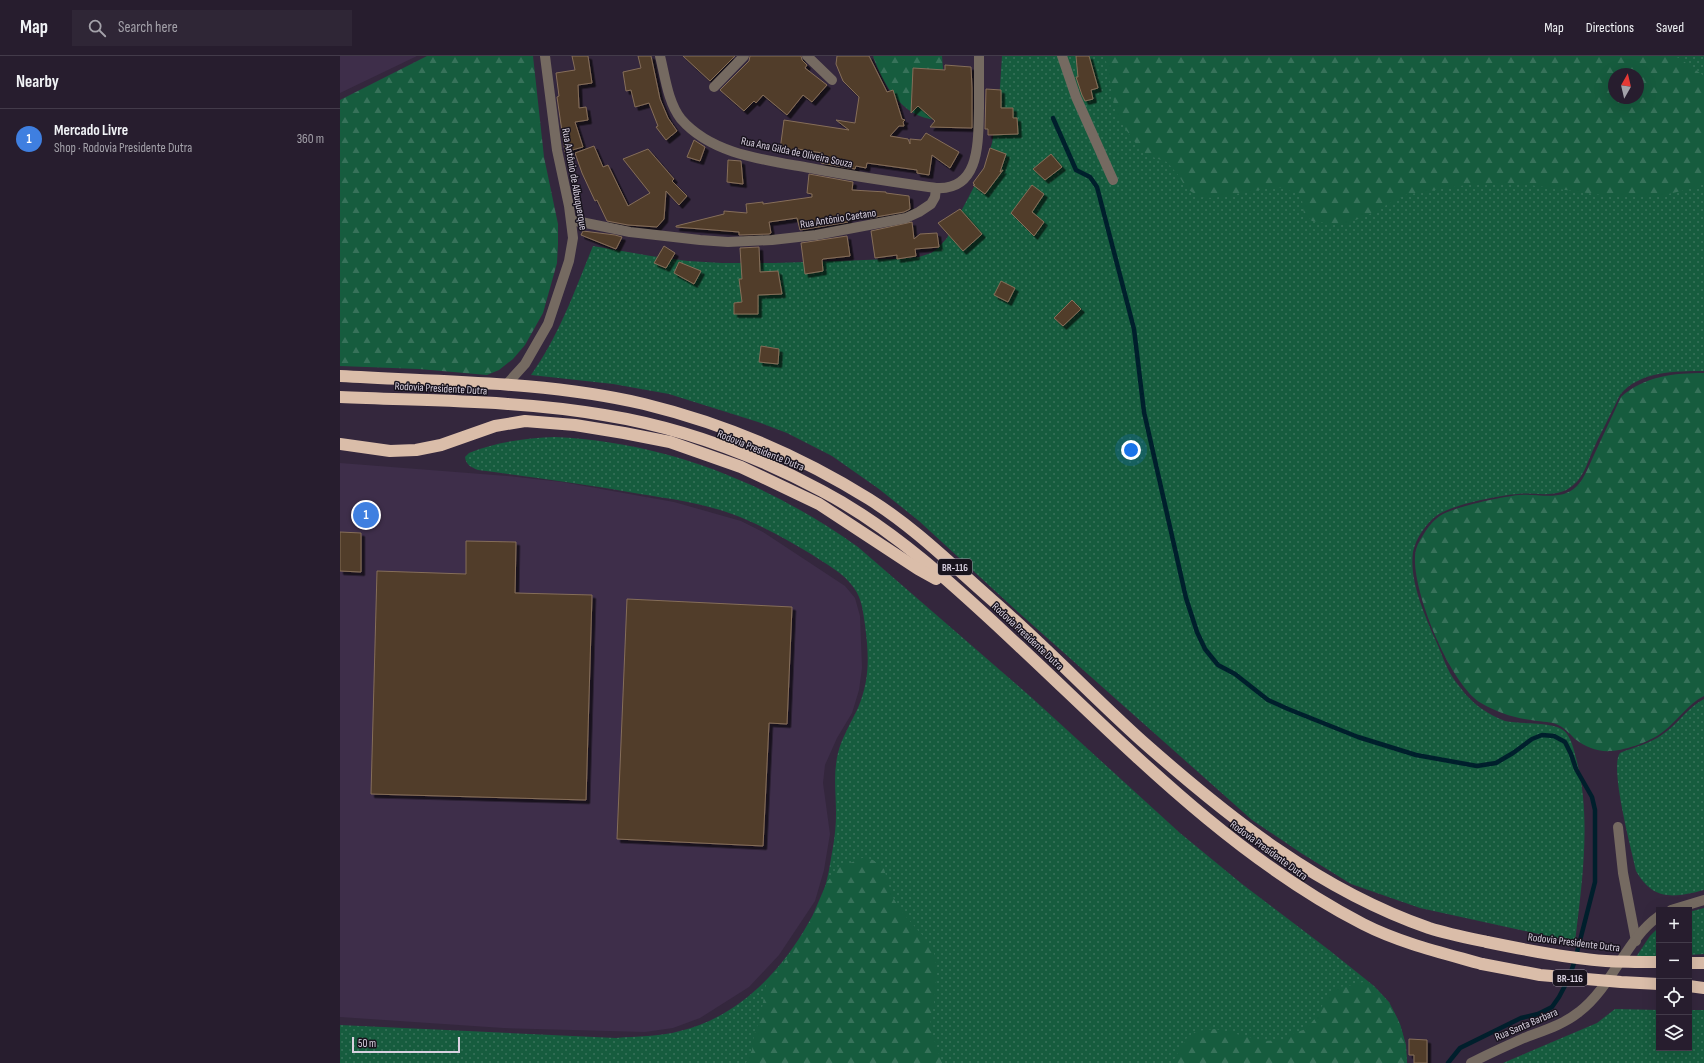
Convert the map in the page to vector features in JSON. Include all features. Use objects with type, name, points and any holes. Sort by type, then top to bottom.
[{"type":"highway","name":"Rodovia Presidente Dutra","points":[[340,376],[506,385],[599,396],[644,404],[680,415],[739,434],[786,454],[840,482],[870,500],[916,532],[1036,639],[1142,740],[1246,828],[1301,866],[1384,910],[1432,929],[1540,953],[1606,961],[1656,962]]},
{"type":"highway","name":"Rodovia Presidente Dutra","points":[[340,397],[515,405],[571,410],[615,417],[660,427],[741,454],[824,492],[891,534],[986,616],[1192,808],[1253,855],[1303,890],[1366,926],[1419,946],[1482,964],[1540,975],[1656,984]]},
{"type":"highway","points":[[340,444],[390,451],[416,450],[441,445],[495,426],[525,421],[575,425],[624,432],[670,442],[741,467],[819,504],[918,570],[959,592]]},
{"type":"highway","points":[[1692,963],[1704,963]]},
{"type":"highway","points":[[1692,986],[1704,988]]},
{"type":"street","name":"Rua Antônio de Albuquerque","points":[[506,385],[525,364],[548,324],[569,262],[573,238],[571,220],[556,150],[545,56]]},
{"type":"street","name":"Rua Ana Gilda de Oliveira Souza","points":[[660,56],[677,113],[690,128],[712,142],[750,157],[854,177],[936,188]]},
{"type":"street","points":[[714,87],[744,56]]},
{"type":"street","points":[[807,56],[832,80]]},
{"type":"street","points":[[936,188],[951,187],[960,183],[977,155],[979,56]]},
{"type":"street","points":[[1062,56],[1076,97],[1113,180]]},
{"type":"street","name":"Rua Antônio Caetano","points":[[571,220],[630,232],[700,240],[728,242],[772,240],[816,235],[906,218],[931,204],[935,197],[936,188]]},
{"type":"street","points":[[1618,827],[1623,873],[1636,941]]},
{"type":"street","points":[[1681,907],[1704,900]]},
{"type":"street","name":"Rua Santa Barbara","points":[[1471,1063],[1504,1047],[1557,1025],[1579,1012],[1605,985],[1645,929],[1656,919]]},
{"type":"shaded area","points":[[340,56],[417,56],[340,93]]},
{"type":"shaded area","points":[[340,463],[507,476],[562,482],[674,502],[741,521],[763,532],[845,586],[855,598],[860,616],[862,668],[859,690],[852,713],[837,738],[825,765],[823,783],[830,834],[824,870],[815,901],[779,955],[749,987],[700,1018],[673,1028],[645,1032],[503,1028],[340,1017]]},
{"type":"green space","points":[[427,56],[533,56],[544,157],[558,224],[557,263],[543,313],[525,345],[513,359],[499,370],[487,375],[419,369],[340,366],[340,100]]},
{"type":"green space","points":[[873,56],[942,56],[945,94],[936,120],[924,118],[913,113],[896,98],[882,78]]},
{"type":"green space","points":[[1002,56],[1704,56],[1704,371],[1682,371],[1659,374],[1637,381],[1628,387],[1620,395],[1585,470],[1580,478],[1566,490],[1553,494],[1500,496],[1463,504],[1452,508],[1436,516],[1428,523],[1419,537],[1413,552],[1413,574],[1418,596],[1448,669],[1463,691],[1487,713],[1505,721],[1556,727],[1567,734],[1572,743],[1581,780],[1585,826],[1583,873],[1575,942],[1420,908],[1351,884],[1301,853],[1252,820],[1018,612],[919,521],[879,489],[832,456],[787,433],[758,422],[669,394],[613,384],[531,375],[558,329],[593,246],[688,261],[722,263],[775,263],[919,257],[931,253],[937,249],[947,238],[986,164],[992,143],[999,102]]},
{"type":"green space","points":[[1105,56],[1672,56],[1679,58],[1704,76],[1704,181],[1698,187],[1660,196],[1616,197],[1530,185],[1497,183],[1466,185],[1405,195],[1368,215],[1348,223],[1326,223],[1312,221],[1304,214],[1302,200],[1294,192],[1277,187],[1213,198],[1199,197],[1186,188],[1179,176],[1167,162],[1147,155],[1137,145],[1117,117]]},
{"type":"green space","points":[[1704,373],[1704,696],[1693,703],[1659,735],[1624,749],[1611,751],[1601,751],[1587,747],[1559,725],[1550,722],[1512,716],[1499,712],[1481,703],[1469,693],[1457,677],[1446,658],[1427,614],[1420,592],[1416,573],[1415,557],[1418,544],[1426,530],[1443,514],[1469,505],[1511,496],[1549,496],[1564,494],[1571,491],[1580,483],[1585,475],[1621,397],[1639,384],[1649,380],[1671,375]]},
{"type":"green space","points":[[555,437],[637,447],[676,457],[714,470],[752,485],[788,504],[824,524],[858,547],[1032,698],[1180,833],[1242,884],[1374,986],[1389,1002],[1400,1024],[1406,1045],[1407,1063],[340,1063],[340,1025],[616,1038],[664,1034],[680,1031],[701,1024],[721,1015],[739,1004],[771,975],[798,940],[821,899],[830,866],[834,843],[836,813],[836,760],[842,741],[858,708],[867,677],[868,657],[864,615],[857,592],[840,573],[829,565],[772,532],[732,514],[698,504],[675,500],[579,484],[478,470],[466,462],[465,457],[469,453],[500,443],[533,438]]},
{"type":"green space","points":[[1704,699],[1704,890],[1683,895],[1665,895],[1650,888],[1636,871],[1622,810],[1617,775],[1617,761],[1620,753],[1647,743],[1658,737],[1668,730],[1693,706]]},
{"type":"green space","points":[[862,858],[873,860],[884,869],[892,896],[901,911],[930,944],[935,956],[937,973],[934,1003],[930,1018],[932,1033],[942,1063],[746,1063],[752,1050],[754,1035],[760,1019],[767,980],[782,965],[798,942],[812,917],[827,882],[838,868]]},
{"type":"green space","points":[[1704,908],[1704,954],[1692,955],[1692,911]]},
{"type":"green space","points":[[1656,930],[1656,956],[1636,957],[1650,936]]},
{"type":"green space","points":[[1367,981],[1385,998],[1397,1017],[1404,1039],[1407,1063],[1172,1063],[1186,1039],[1196,1031],[1215,1029],[1266,1041],[1281,1040],[1291,1034],[1306,1029],[1318,1015],[1325,999],[1331,991],[1339,987]]},
{"type":"green space","points":[[1615,1009],[1656,1010],[1656,1051],[1692,1051],[1692,1010],[1704,1010],[1704,1063],[1503,1063],[1597,1023]]},
{"type":"building","points":[[572,56],[588,56],[592,83],[578,85],[579,108],[586,107],[588,120],[575,122],[583,147],[565,152],[557,97],[559,96],[556,73],[575,70]]},
{"type":"building","points":[[638,56],[651,56],[660,99],[668,118],[677,131],[666,140],[656,127],[658,126],[649,103],[635,107],[631,90],[626,91],[623,72],[641,68]]},
{"type":"building","points":[[683,56],[735,56],[710,81]]},
{"type":"building","points":[[750,56],[801,56],[802,60],[807,65],[805,68],[827,85],[812,102],[803,95],[787,115],[763,95],[756,103],[754,101],[744,111],[720,90],[749,61]]},
{"type":"building","points":[[837,56],[869,56],[887,92],[893,90],[902,119],[905,120],[903,122],[904,126],[899,126],[890,136],[908,139],[910,144],[910,139],[921,140],[926,133],[959,152],[950,168],[932,155],[929,175],[917,173],[917,170],[867,163],[866,168],[856,166],[855,169],[821,163],[822,153],[798,149],[798,152],[780,150],[784,120],[849,130],[836,120],[855,123],[859,97],[843,81],[836,64]]},
{"type":"building","points":[[1076,56],[1089,56],[1098,88],[1091,90],[1093,99],[1085,101],[1082,95],[1076,77],[1078,77]]},
{"type":"building","points":[[945,65],[971,67],[972,128],[930,127],[935,121],[918,106],[911,113],[913,68],[945,70]]},
{"type":"building","points":[[986,89],[1001,90],[1001,108],[1013,108],[1013,118],[1017,118],[1018,134],[988,135],[988,129],[985,129]]},
{"type":"building","points":[[694,140],[705,147],[700,161],[687,157]]},
{"type":"building","points":[[594,146],[603,167],[608,165],[628,206],[650,193],[623,159],[648,149],[674,179],[672,181],[687,196],[679,205],[666,191],[664,219],[657,227],[628,225],[607,221],[597,200],[595,201],[582,173],[575,153]]},
{"type":"building","points":[[990,148],[1006,154],[1000,172],[1003,170],[985,194],[973,185],[975,185],[973,183],[984,168]]},
{"type":"building","points":[[1051,154],[1062,167],[1045,180],[1033,169]]},
{"type":"building","points":[[728,160],[741,161],[743,184],[727,182]]},
{"type":"building","points":[[809,174],[853,182],[852,190],[886,192],[909,196],[910,209],[904,212],[870,218],[869,215],[848,216],[848,222],[800,230],[797,218],[769,222],[771,233],[769,234],[739,235],[739,232],[676,227],[724,214],[724,211],[747,213],[746,204],[763,202],[763,204],[812,197],[812,194],[807,193]]},
{"type":"building","points":[[1032,185],[1044,194],[1032,212],[1044,222],[1034,236],[1011,213]]},
{"type":"building","points":[[960,209],[982,234],[963,251],[938,223]]},
{"type":"building","points":[[912,222],[914,239],[920,234],[937,233],[939,247],[915,249],[916,256],[897,259],[897,255],[875,258],[871,231]]},
{"type":"building","points":[[583,231],[622,237],[616,249],[581,235]]},
{"type":"building","points":[[847,236],[850,256],[823,259],[823,271],[805,274],[801,243]]},
{"type":"building","points":[[664,246],[675,253],[666,268],[654,263]]},
{"type":"building","points":[[759,247],[760,272],[778,271],[782,294],[758,295],[758,314],[734,314],[734,303],[742,302],[739,279],[742,279],[740,248]]},
{"type":"building","points":[[679,262],[701,271],[694,284],[674,273]]},
{"type":"building","points":[[1001,281],[1015,288],[1008,302],[994,295]]},
{"type":"building","points":[[1072,300],[1081,309],[1063,326],[1054,318]]},
{"type":"building","points":[[761,346],[779,349],[778,364],[759,362]]},
{"type":"building","points":[[340,532],[361,533],[361,572],[340,571]]},
{"type":"building","points":[[466,541],[516,542],[515,593],[592,595],[586,800],[371,794],[377,571],[466,574]]},
{"type":"building","points":[[627,599],[792,607],[787,724],[769,723],[763,846],[617,839]]},
{"type":"building","points":[[1409,1039],[1427,1040],[1427,1063],[1414,1063],[1414,1055],[1409,1055]]},
{"type":"waterway","points":[[1053,118],[1076,170],[1090,177],[1097,187],[1134,329],[1144,412],[1186,598],[1197,632],[1205,649],[1218,665],[1235,674],[1268,700],[1358,737],[1416,755],[1477,766],[1496,763],[1532,739],[1542,735],[1554,736],[1565,742],[1576,769],[1592,797],[1595,810],[1595,882],[1575,960],[1569,978],[1559,997],[1552,1007],[1538,1014],[1521,1018],[1460,1048],[1448,1063]]},
{"type":"place","name":"Mercado Livre","points":[[366,515]]}]
